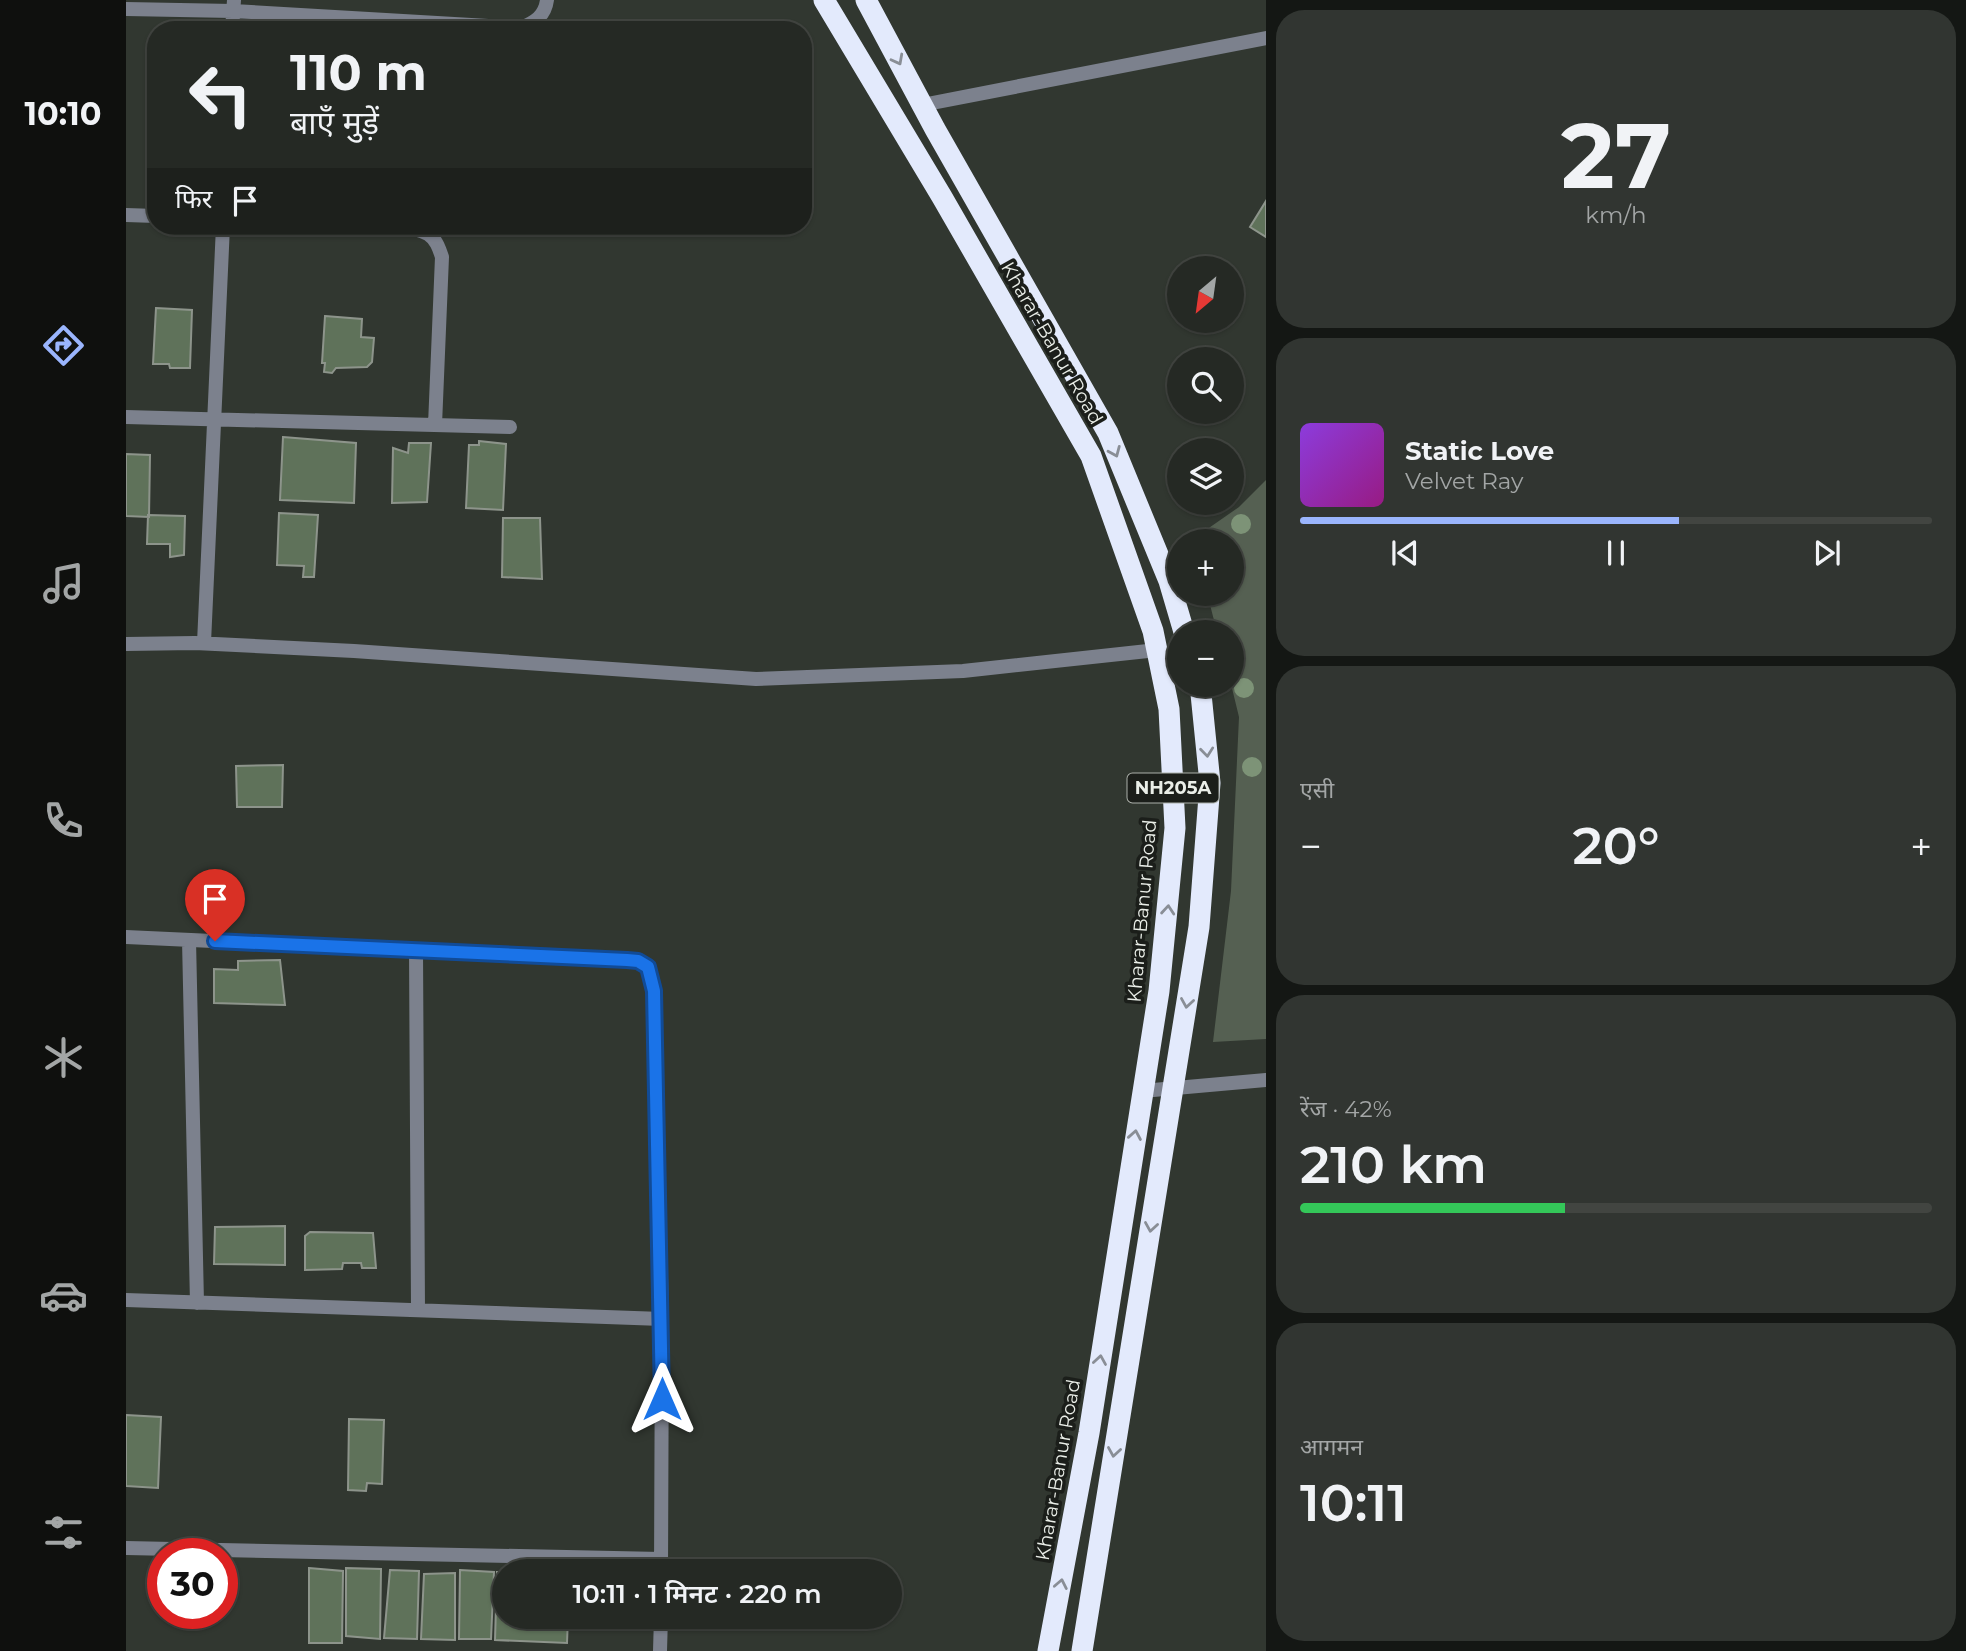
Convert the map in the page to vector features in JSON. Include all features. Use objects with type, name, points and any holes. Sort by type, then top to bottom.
[{"type":"highway","name":"Kharar-Banur Road","points":[[824,0],[942,197],[1091,456],[1153,631],[1169,709],[1175,828],[1159,991],[1089,1433],[1048,1651]]},
{"type":"highway","name":"Kharar-Banur Road","points":[[866,0],[1108,433],[1169,581],[1180,620]]},
{"type":"highway","name":"NH205A","points":[[1082,1651],[1199,926],[1210,783],[1201,697]]},
{"type":"street","points":[[536,21],[546,9],[547,0]]},
{"type":"street","points":[[126,9],[234,6],[430,21]]},
{"type":"street","points":[[922,104],[1266,38]]},
{"type":"street","points":[[126,215],[147,216]]},
{"type":"street","points":[[204,643],[223,235]]},
{"type":"street","points":[[429,235],[438,243],[442,257],[435,425]]},
{"type":"street","points":[[126,416],[510,427]]},
{"type":"street","points":[[126,644],[204,643],[756,679],[962,671],[1157,650]]},
{"type":"street","points":[[126,937],[627,960],[638,961],[648,967],[654,991],[662,1319],[661,1559]]},
{"type":"street","points":[[190,940],[197,1303]]},
{"type":"street","points":[[416,950],[418,1310]]},
{"type":"street","points":[[1142,1091],[1266,1080]]},
{"type":"street","points":[[126,1300],[662,1319]]},
{"type":"street","points":[[126,1548],[492,1560]]},
{"type":"street","points":[[660,1629],[660,1651]]},
{"type":"green space","points":[[1266,480],[1266,1039],[1213,1042],[1231,891],[1239,717],[1234,697],[1244,697],[1244,620],[1214,620],[1210,606],[1244,606],[1244,529],[1207,529],[1228,515],[1244,515],[1244,502]]},
{"type":"building","points":[[1266,201],[1266,237],[1250,227]]},
{"type":"building","points":[[156,308],[192,310],[190,368],[170,368],[169,364],[153,364]]},
{"type":"building","points":[[325,316],[362,319],[361,337],[374,338],[372,362],[367,367],[336,368],[332,373],[324,372],[325,363],[322,363]]},
{"type":"building","points":[[283,437],[356,443],[354,503],[280,500]]},
{"type":"building","points":[[479,441],[506,444],[503,510],[466,508],[469,445],[479,445]]},
{"type":"building","points":[[409,443],[431,443],[427,502],[392,503],[393,448],[408,453]]},
{"type":"building","points":[[126,454],[150,455],[149,517],[126,516]]},
{"type":"building","points":[[279,513],[318,515],[314,577],[303,577],[304,566],[277,565]]},
{"type":"building","points":[[148,515],[185,516],[184,555],[170,557],[170,544],[147,544]]},
{"type":"building","points":[[503,518],[540,518],[542,579],[502,577]]},
{"type":"building","points":[[283,765],[282,807],[237,807],[236,766]]},
{"type":"building","points":[[280,960],[285,1005],[214,1003],[214,969],[238,970],[238,961]]},
{"type":"building","points":[[285,1226],[285,1265],[214,1264],[215,1227]]},
{"type":"building","points":[[310,1232],[373,1233],[376,1268],[362,1268],[361,1263],[343,1263],[342,1269],[305,1270],[305,1236]]},
{"type":"building","points":[[126,1415],[161,1417],[158,1488],[126,1486]]},
{"type":"building","points":[[349,1419],[384,1420],[382,1484],[367,1483],[366,1491],[348,1490]]},
{"type":"building","points":[[309,1568],[343,1571],[342,1643],[309,1643]]},
{"type":"building","points":[[346,1568],[381,1569],[380,1639],[346,1636]]},
{"type":"building","points":[[390,1570],[419,1571],[417,1639],[384,1638]]},
{"type":"building","points":[[460,1570],[492,1572],[491,1639],[459,1639]]},
{"type":"building","points":[[455,1573],[455,1640],[421,1639],[424,1574]]},
{"type":"building","points":[[495,1629],[568,1629],[567,1643],[495,1640]]},
{"type":"route","points":[[215,941],[627,960],[638,961],[648,967],[653,978],[654,991],[662,1399]]}]
